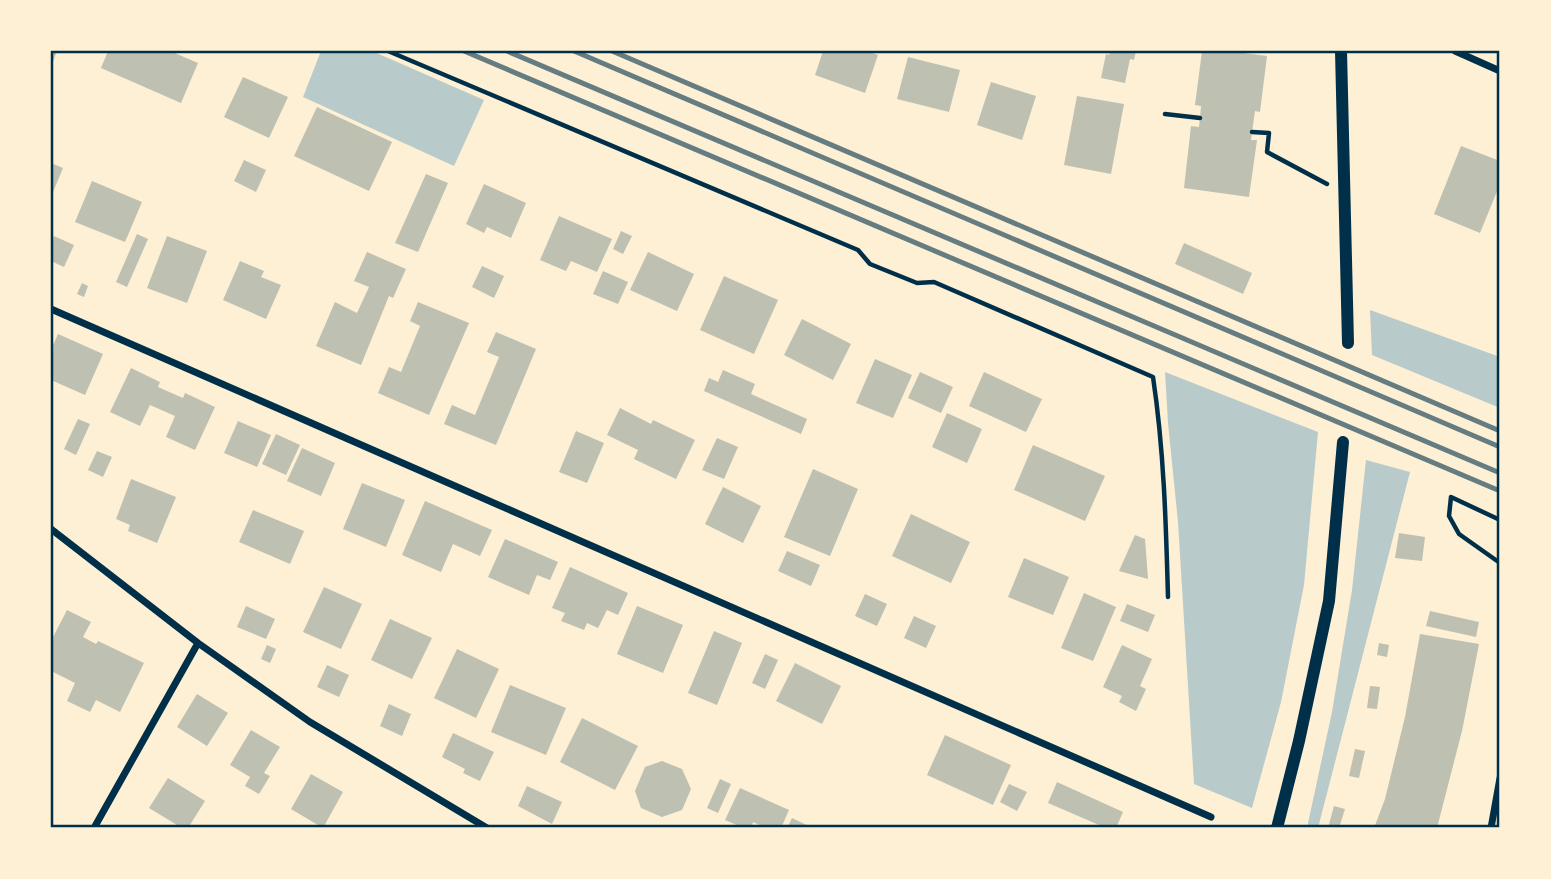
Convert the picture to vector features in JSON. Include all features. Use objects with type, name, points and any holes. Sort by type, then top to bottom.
[{"type":"street","points":[[1341,51],[1348,344]]},
{"type":"street","points":[[1455,51],[1500,71]]},
{"type":"street","points":[[51,309],[1211,817]]},
{"type":"street","points":[[1277,828],[1329,601],[1343,442]]},
{"type":"street","points":[[51,529],[198,643],[310,722],[487,828]]},
{"type":"street","points":[[94,828],[198,643]]},
{"type":"street","points":[[1491,828],[1500,778]]},
{"type":"path","points":[[388,51],[858,250],[870,264],[917,283],[934,282],[1153,377],[1161,440],[1168,597]]},
{"type":"path","points":[[1165,114],[1200,118]]},
{"type":"path","points":[[1252,132],[1269,133],[1267,152],[1329,185]]},
{"type":"path","points":[[1500,520],[1451,497],[1449,516],[1459,534],[1500,563]]},
{"type":"shaded area","points":[[321,51],[372,51],[484,100],[454,166],[303,97]]},
{"type":"shaded area","points":[[1370,310],[1500,357],[1500,408],[1372,355]]},
{"type":"shaded area","points":[[1165,372],[1318,432],[1304,585],[1281,702],[1252,808],[1194,784],[1178,522]]},
{"type":"shaded area","points":[[1366,460],[1410,472],[1318,828],[1307,828],[1332,712],[1352,590]]},
{"type":"building","points":[[51,51],[57,51],[51,67]]},
{"type":"building","points":[[108,51],[170,51],[198,63],[181,103],[101,68]]},
{"type":"building","points":[[823,51],[867,51],[878,55],[865,93],[815,75]]},
{"type":"building","points":[[1110,51],[1136,51],[1134,60],[1130,59],[1125,83],[1101,78],[1106,54],[1109,55]]},
{"type":"building","points":[[1202,51],[1267,56],[1260,112],[1255,111],[1252,132],[1251,140],[1257,140],[1249,197],[1184,188],[1191,126],[1199,127],[1201,106],[1195,105]]},
{"type":"building","points":[[908,57],[960,70],[949,112],[897,99]]},
{"type":"building","points":[[243,77],[288,97],[269,138],[224,117]]},
{"type":"building","points":[[991,82],[1036,96],[1022,140],[977,125]]},
{"type":"building","points":[[1077,96],[1124,104],[1111,174],[1064,165]]},
{"type":"building","points":[[317,107],[392,142],[369,191],[294,156]]},
{"type":"building","points":[[1461,146],[1500,161],[1500,184],[1480,233],[1434,214]]},
{"type":"building","points":[[244,160],[266,170],[256,192],[234,181]]},
{"type":"building","points":[[51,163],[63,168],[51,197]]},
{"type":"building","points":[[426,174],[448,183],[418,252],[395,243]]},
{"type":"building","points":[[92,181],[142,202],[125,242],[75,222]]},
{"type":"building","points":[[484,184],[526,203],[511,238],[487,227],[484,233],[466,224]]},
{"type":"building","points":[[559,216],[612,239],[597,272],[571,261],[566,271],[540,260]]},
{"type":"building","points":[[621,231],[632,236],[623,254],[613,249]]},
{"type":"building","points":[[137,234],[148,239],[127,287],[116,282]]},
{"type":"building","points":[[54,236],[74,245],[64,267],[51,261],[51,243]]},
{"type":"building","points":[[167,236],[207,251],[187,303],[147,288]]},
{"type":"building","points":[[1184,243],[1252,273],[1243,294],[1175,264]]},
{"type":"building","points":[[367,252],[406,269],[393,298],[389,296],[361,365],[316,346],[335,302],[357,313],[369,287],[354,281]]},
{"type":"building","points":[[648,252],[694,274],[677,311],[630,290]]},
{"type":"building","points":[[240,261],[264,271],[261,277],[281,285],[266,319],[223,300]]},
{"type":"building","points":[[482,266],[504,276],[494,298],[472,287]]},
{"type":"building","points":[[603,271],[628,282],[618,304],[593,294]]},
{"type":"building","points":[[724,276],[778,300],[754,354],[700,330]]},
{"type":"building","points":[[82,283],[88,286],[84,297],[77,294]]},
{"type":"building","points":[[418,302],[469,323],[429,415],[378,393],[389,367],[401,372],[420,326],[410,321]]},
{"type":"building","points":[[802,319],[851,344],[833,380],[784,355]]},
{"type":"building","points":[[496,332],[536,349],[496,445],[444,424],[452,405],[475,415],[499,357],[487,352]]},
{"type":"building","points":[[58,334],[103,354],[85,395],[51,380],[51,350]]},
{"type":"building","points":[[875,359],[912,375],[893,418],[856,403]]},
{"type":"building","points":[[131,368],[160,382],[158,387],[183,398],[185,393],[215,407],[195,450],[166,437],[175,416],[150,405],[140,426],[110,412]]},
{"type":"building","points":[[723,370],[755,384],[751,394],[807,419],[801,434],[704,391],[709,378],[718,382]]},
{"type":"building","points":[[920,372],[953,387],[941,413],[908,398]]},
{"type":"building","points":[[984,372],[1042,399],[1026,432],[969,406]]},
{"type":"building","points":[[620,408],[651,424],[653,420],[695,440],[676,479],[634,459],[638,450],[607,435]]},
{"type":"building","points":[[947,413],[982,429],[967,463],[932,447]]},
{"type":"building","points":[[78,419],[90,424],[76,455],[64,449]]},
{"type":"building","points":[[238,421],[271,435],[257,467],[224,453]]},
{"type":"building","points":[[576,431],[604,443],[587,483],[559,472]]},
{"type":"building","points":[[276,434],[300,445],[286,475],[262,464]]},
{"type":"building","points":[[717,438],[738,447],[724,479],[702,470]]},
{"type":"building","points":[[1033,445],[1105,476],[1085,521],[1014,490]]},
{"type":"building","points":[[302,448],[335,463],[321,496],[287,481]]},
{"type":"building","points":[[97,451],[112,457],[103,477],[88,470]]},
{"type":"building","points":[[813,469],[858,489],[830,556],[784,537]]},
{"type":"building","points":[[131,479],[176,497],[157,543],[128,531],[130,525],[116,519]]},
{"type":"building","points":[[362,483],[405,500],[386,547],[343,529]]},
{"type":"building","points":[[723,487],[761,506],[743,543],[705,524]]},
{"type":"building","points":[[425,501],[492,530],[480,556],[453,544],[441,572],[402,555]]},
{"type":"building","points":[[253,510],[304,531],[290,564],[239,542]]},
{"type":"building","points":[[911,514],[970,542],[951,583],[892,556]]},
{"type":"building","points":[[1399,533],[1425,537],[1422,561],[1395,558]]},
{"type":"building","points":[[1135,535],[1145,539],[1148,579],[1119,571]]},
{"type":"building","points":[[505,539],[558,562],[550,580],[537,575],[529,595],[488,577]]},
{"type":"building","points":[[787,551],[820,565],[811,586],[778,571]]},
{"type":"building","points":[[1024,558],[1069,577],[1053,615],[1008,597]]},
{"type":"building","points":[[570,567],[628,593],[618,615],[607,610],[598,628],[587,623],[584,630],[561,621],[565,613],[552,608]]},
{"type":"building","points":[[324,587],[362,604],[341,649],[303,632]]},
{"type":"building","points":[[1084,593],[1116,607],[1093,661],[1061,648]]},
{"type":"building","points":[[865,594],[887,604],[877,626],[855,616]]},
{"type":"building","points":[[1127,604],[1155,615],[1148,632],[1120,621]]},
{"type":"building","points":[[246,606],[275,619],[266,639],[237,627]]},
{"type":"building","points":[[637,606],[683,625],[663,673],[617,654]]},
{"type":"building","points":[[67,610],[91,622],[83,637],[96,644],[98,641],[144,663],[120,712],[96,700],[90,712],[67,701],[75,683],[51,671],[51,641]]},
{"type":"building","points":[[1430,611],[1479,622],[1476,637],[1426,626]]},
{"type":"building","points":[[914,616],[936,626],[926,648],[904,638]]},
{"type":"building","points":[[390,619],[432,638],[412,679],[371,660]]},
{"type":"building","points":[[714,631],[742,643],[717,705],[688,693]]},
{"type":"building","points":[[1420,634],[1479,644],[1462,731],[1437,828],[1374,828],[1385,799],[1405,717]]},
{"type":"building","points":[[1379,643],[1389,645],[1387,657],[1377,655]]},
{"type":"building","points":[[267,645],[276,649],[270,663],[261,659]]},
{"type":"building","points":[[1122,645],[1152,659],[1140,686],[1146,689],[1136,711],[1119,702],[1122,696],[1103,687]]},
{"type":"building","points":[[457,649],[499,669],[476,718],[434,698]]},
{"type":"building","points":[[765,654],[778,660],[765,689],[752,683]]},
{"type":"building","points":[[795,663],[841,686],[822,724],[776,701]]},
{"type":"building","points":[[327,665],[349,675],[339,697],[317,687]]},
{"type":"building","points":[[510,685],[566,708],[546,755],[491,732]]},
{"type":"building","points":[[1370,686],[1380,687],[1377,709],[1367,708]]},
{"type":"building","points":[[197,694],[228,713],[207,746],[177,727]]},
{"type":"building","points":[[389,704],[411,714],[402,736],[380,726]]},
{"type":"building","points":[[582,718],[638,746],[615,790],[560,762]]},
{"type":"building","points":[[251,730],[280,747],[264,773],[270,776],[259,794],[245,786],[250,777],[230,765]]},
{"type":"building","points":[[453,733],[494,752],[480,781],[463,773],[465,769],[442,757]]},
{"type":"building","points":[[945,735],[1011,765],[993,805],[927,775]]},
{"type":"building","points":[[1355,749],[1365,751],[1359,778],[1349,776]]},
{"type":"building","points":[[662,761],[682,769],[691,789],[682,810],[662,817],[641,808],[635,791],[645,767]]},
{"type":"building","points":[[311,774],[343,792],[323,828],[291,809]]},
{"type":"building","points":[[168,778],[205,801],[188,828],[182,828],[149,808]]},
{"type":"building","points":[[720,779],[731,784],[718,813],[707,808]]},
{"type":"building","points":[[1057,782],[1123,812],[1116,828],[1106,828],[1048,803]]},
{"type":"building","points":[[1009,784],[1027,792],[1017,811],[1000,802]]},
{"type":"building","points":[[527,786],[562,802],[552,824],[518,806]]},
{"type":"building","points":[[740,788],[789,810],[781,828],[766,828],[753,822],[751,828],[744,828],[725,820]]},
{"type":"building","points":[[1334,806],[1345,809],[1339,828],[1328,828]]},
{"type":"building","points":[[792,818],[813,828],[787,828]]},
{"type":"railway","points":[[464,51],[1500,491]]},
{"type":"railway","points":[[507,51],[1500,473]]},
{"type":"railway","points":[[574,51],[1500,447]]},
{"type":"railway","points":[[612,51],[1500,431]]}]
